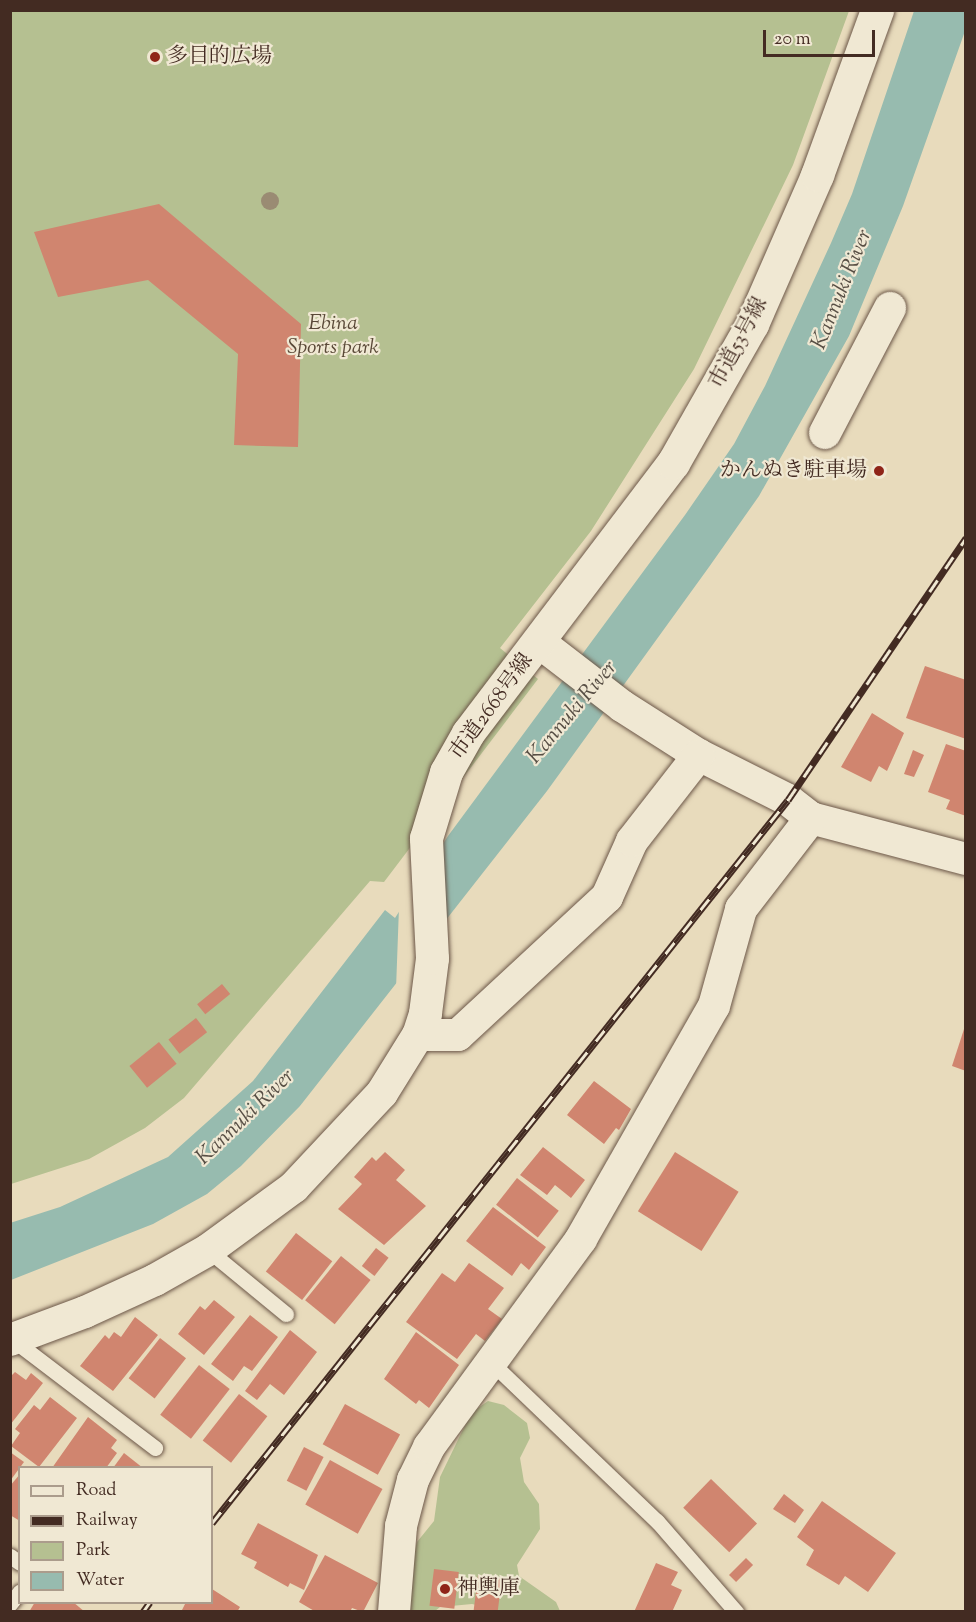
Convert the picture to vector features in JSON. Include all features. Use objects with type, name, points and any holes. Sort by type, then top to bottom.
[{"type":"street","name":"市道53号線","points":[[551,652],[673,463],[752,324],[817,175],[877,10]]},
{"type":"street","points":[[825,433],[890,309]]},
{"type":"street","points":[[551,652],[627,709],[699,755],[788,800],[811,818],[966,859]]},
{"type":"street","name":"市道2668号線","points":[[418,1035],[429,985],[432,958],[425,860],[433,805],[446,772],[468,734],[551,652]]},
{"type":"street","points":[[11,1339],[85,1312],[208,1250],[294,1187],[382,1093],[418,1035],[458,1035],[607,897],[632,841],[699,755]]},
{"type":"street","points":[[394,1611],[401,1526],[413,1480],[429,1447],[493,1364],[581,1239],[714,1006],[741,909],[811,818]]},
{"type":"lane","points":[[208,1250],[286,1314]]},
{"type":"lane","points":[[11,1339],[156,1448]]},
{"type":"lane","points":[[493,1364],[657,1521],[736,1611]]},
{"type":"green space","name":"Ebina Sports park","points":[[10,11],[849,11],[793,165],[694,369],[591,531],[500,648],[538,679],[384,882],[370,881],[184,1098],[145,1128],[89,1159],[11,1184]]},
{"type":"green space","points":[[488,1401],[504,1405],[527,1423],[530,1438],[520,1458],[524,1482],[539,1504],[540,1529],[517,1565],[519,1576],[556,1602],[560,1611],[502,1611],[472,1604],[440,1607],[435,1611],[402,1612],[405,1583],[417,1542],[434,1521],[440,1477],[471,1413]]},
{"type":"water","name":"Kannuki River","points":[[914,11],[965,11],[965,31],[903,206],[849,336],[759,496],[709,567],[547,791],[300,1106],[241,1166],[207,1194],[153,1224],[11,1280],[10,1223],[60,1207],[168,1157],[253,1081],[385,910],[395,918],[448,836],[685,515],[734,444],[765,386],[831,243],[852,194]]},
{"type":"pier","points":[[443,839],[441,873],[447,922],[396,989],[399,907]]},
{"type":"building","points":[[159,204],[301,324],[298,447],[234,445],[238,354],[148,280],[58,297],[34,232]]},
{"type":"building","points":[[925,666],[966,680],[966,739],[906,718]]},
{"type":"building","points":[[872,713],[904,733],[887,771],[879,766],[871,782],[841,767]]},
{"type":"building","points":[[946,744],[966,751],[966,816],[946,809],[950,800],[928,792]]},
{"type":"building","points":[[913,750],[924,755],[914,777],[904,774]]},
{"type":"building","points":[[222,984],[230,994],[205,1014],[197,1004]]},
{"type":"building","points":[[196,1018],[207,1032],[180,1054],[168,1040]]},
{"type":"building","points":[[966,1026],[966,1071],[952,1066]]},
{"type":"building","points":[[159,1042],[177,1064],[147,1088],[129,1066]]},
{"type":"building","points":[[594,1081],[631,1109],[619,1130],[616,1128],[604,1144],[567,1115]]},
{"type":"building","points":[[543,1147],[585,1180],[571,1198],[555,1185],[547,1195],[520,1175]]},
{"type":"building","points":[[385,1152],[405,1170],[396,1180],[426,1206],[384,1245],[338,1209],[362,1184],[354,1177],[372,1157],[376,1161]]},
{"type":"building","points":[[675,1152],[739,1192],[702,1251],[638,1211]]},
{"type":"building","points":[[517,1178],[559,1211],[538,1237],[496,1205]]},
{"type":"building","points":[[493,1207],[546,1247],[529,1270],[521,1263],[512,1276],[466,1241]]},
{"type":"building","points":[[296,1233],[332,1261],[302,1300],[266,1272]]},
{"type":"building","points":[[376,1248],[389,1258],[374,1276],[362,1266]]},
{"type":"building","points":[[341,1256],[371,1280],[335,1324],[305,1300]]},
{"type":"building","points":[[469,1263],[504,1288],[488,1309],[502,1319],[485,1341],[476,1334],[457,1359],[406,1322],[442,1273],[455,1282]]},
{"type":"building","points":[[214,1300],[235,1317],[204,1355],[178,1334],[200,1306],[205,1310]]},
{"type":"building","points":[[250,1315],[278,1337],[252,1371],[244,1366],[233,1381],[211,1364]]},
{"type":"building","points":[[135,1317],[158,1335],[113,1391],[80,1366],[105,1335],[109,1339],[114,1332],[121,1337]]},
{"type":"building","points":[[290,1330],[317,1352],[284,1395],[270,1384],[257,1400],[245,1391]]},
{"type":"building","points":[[416,1332],[459,1365],[429,1408],[419,1400],[416,1404],[384,1379]]},
{"type":"building","points":[[160,1338],[186,1358],[155,1399],[129,1378]]},
{"type":"building","points":[[199,1365],[230,1389],[191,1439],[160,1415]]},
{"type":"building","points":[[15,1372],[26,1380],[31,1373],[43,1383],[10,1425],[10,1377]]},
{"type":"building","points":[[239,1394],[267,1416],[231,1463],[203,1440]]},
{"type":"building","points":[[50,1397],[77,1418],[38,1466],[11,1446],[20,1433],[15,1429],[34,1405],[40,1410]]},
{"type":"building","points":[[345,1404],[400,1435],[378,1475],[323,1444]]},
{"type":"building","points":[[88,1417],[117,1440],[111,1448],[117,1453],[107,1466],[53,1466]]},
{"type":"building","points":[[304,1447],[324,1457],[306,1491],[287,1481]]},
{"type":"building","points":[[10,1452],[24,1462],[18,1466],[18,1470],[10,1481]]},
{"type":"building","points":[[124,1453],[140,1466],[114,1466]]},
{"type":"building","points":[[330,1460],[382,1489],[358,1534],[305,1505]]},
{"type":"building","points":[[18,1476],[18,1520],[10,1515],[10,1486]]},
{"type":"building","points":[[711,1479],[757,1523],[729,1552],[683,1508]]},
{"type":"building","points":[[784,1494],[804,1510],[795,1523],[773,1509]]},
{"type":"building","points":[[822,1501],[896,1553],[868,1592],[845,1576],[839,1585],[806,1565],[814,1550],[797,1537]]},
{"type":"building","points":[[258,1523],[318,1555],[304,1590],[290,1583],[288,1587],[254,1568],[257,1562],[241,1554]]},
{"type":"building","points":[[325,1555],[378,1583],[363,1612],[352,1608],[350,1612],[316,1612],[299,1602]]},
{"type":"building","points":[[746,1558],[753,1565],[736,1582],[729,1575]]},
{"type":"building","points":[[656,1563],[678,1572],[671,1585],[682,1590],[672,1612],[634,1612]]},
{"type":"building","name":"神輿庫","points":[[434,1569],[459,1572],[454,1609],[429,1606]]},
{"type":"building","points":[[478,1575],[502,1578],[498,1612],[473,1612]]},
{"type":"building","points":[[213,1590],[240,1607],[237,1612],[181,1612],[185,1604],[213,1604]]},
{"type":"building","points":[[34,1604],[75,1604],[85,1612],[29,1612]]},
{"type":"railway","points":[[213,1522],[788,800],[966,538]]},
{"type":"railway","points":[[143,1612],[149,1604]]},
{"type":"place","name":"多目的広場","points":[[155,57]]},
{"type":"place","name":"かんぬき駐車場","points":[[879,471]]},
{"type":"place","name":"神輿庫","points":[[445,1589]]}]
